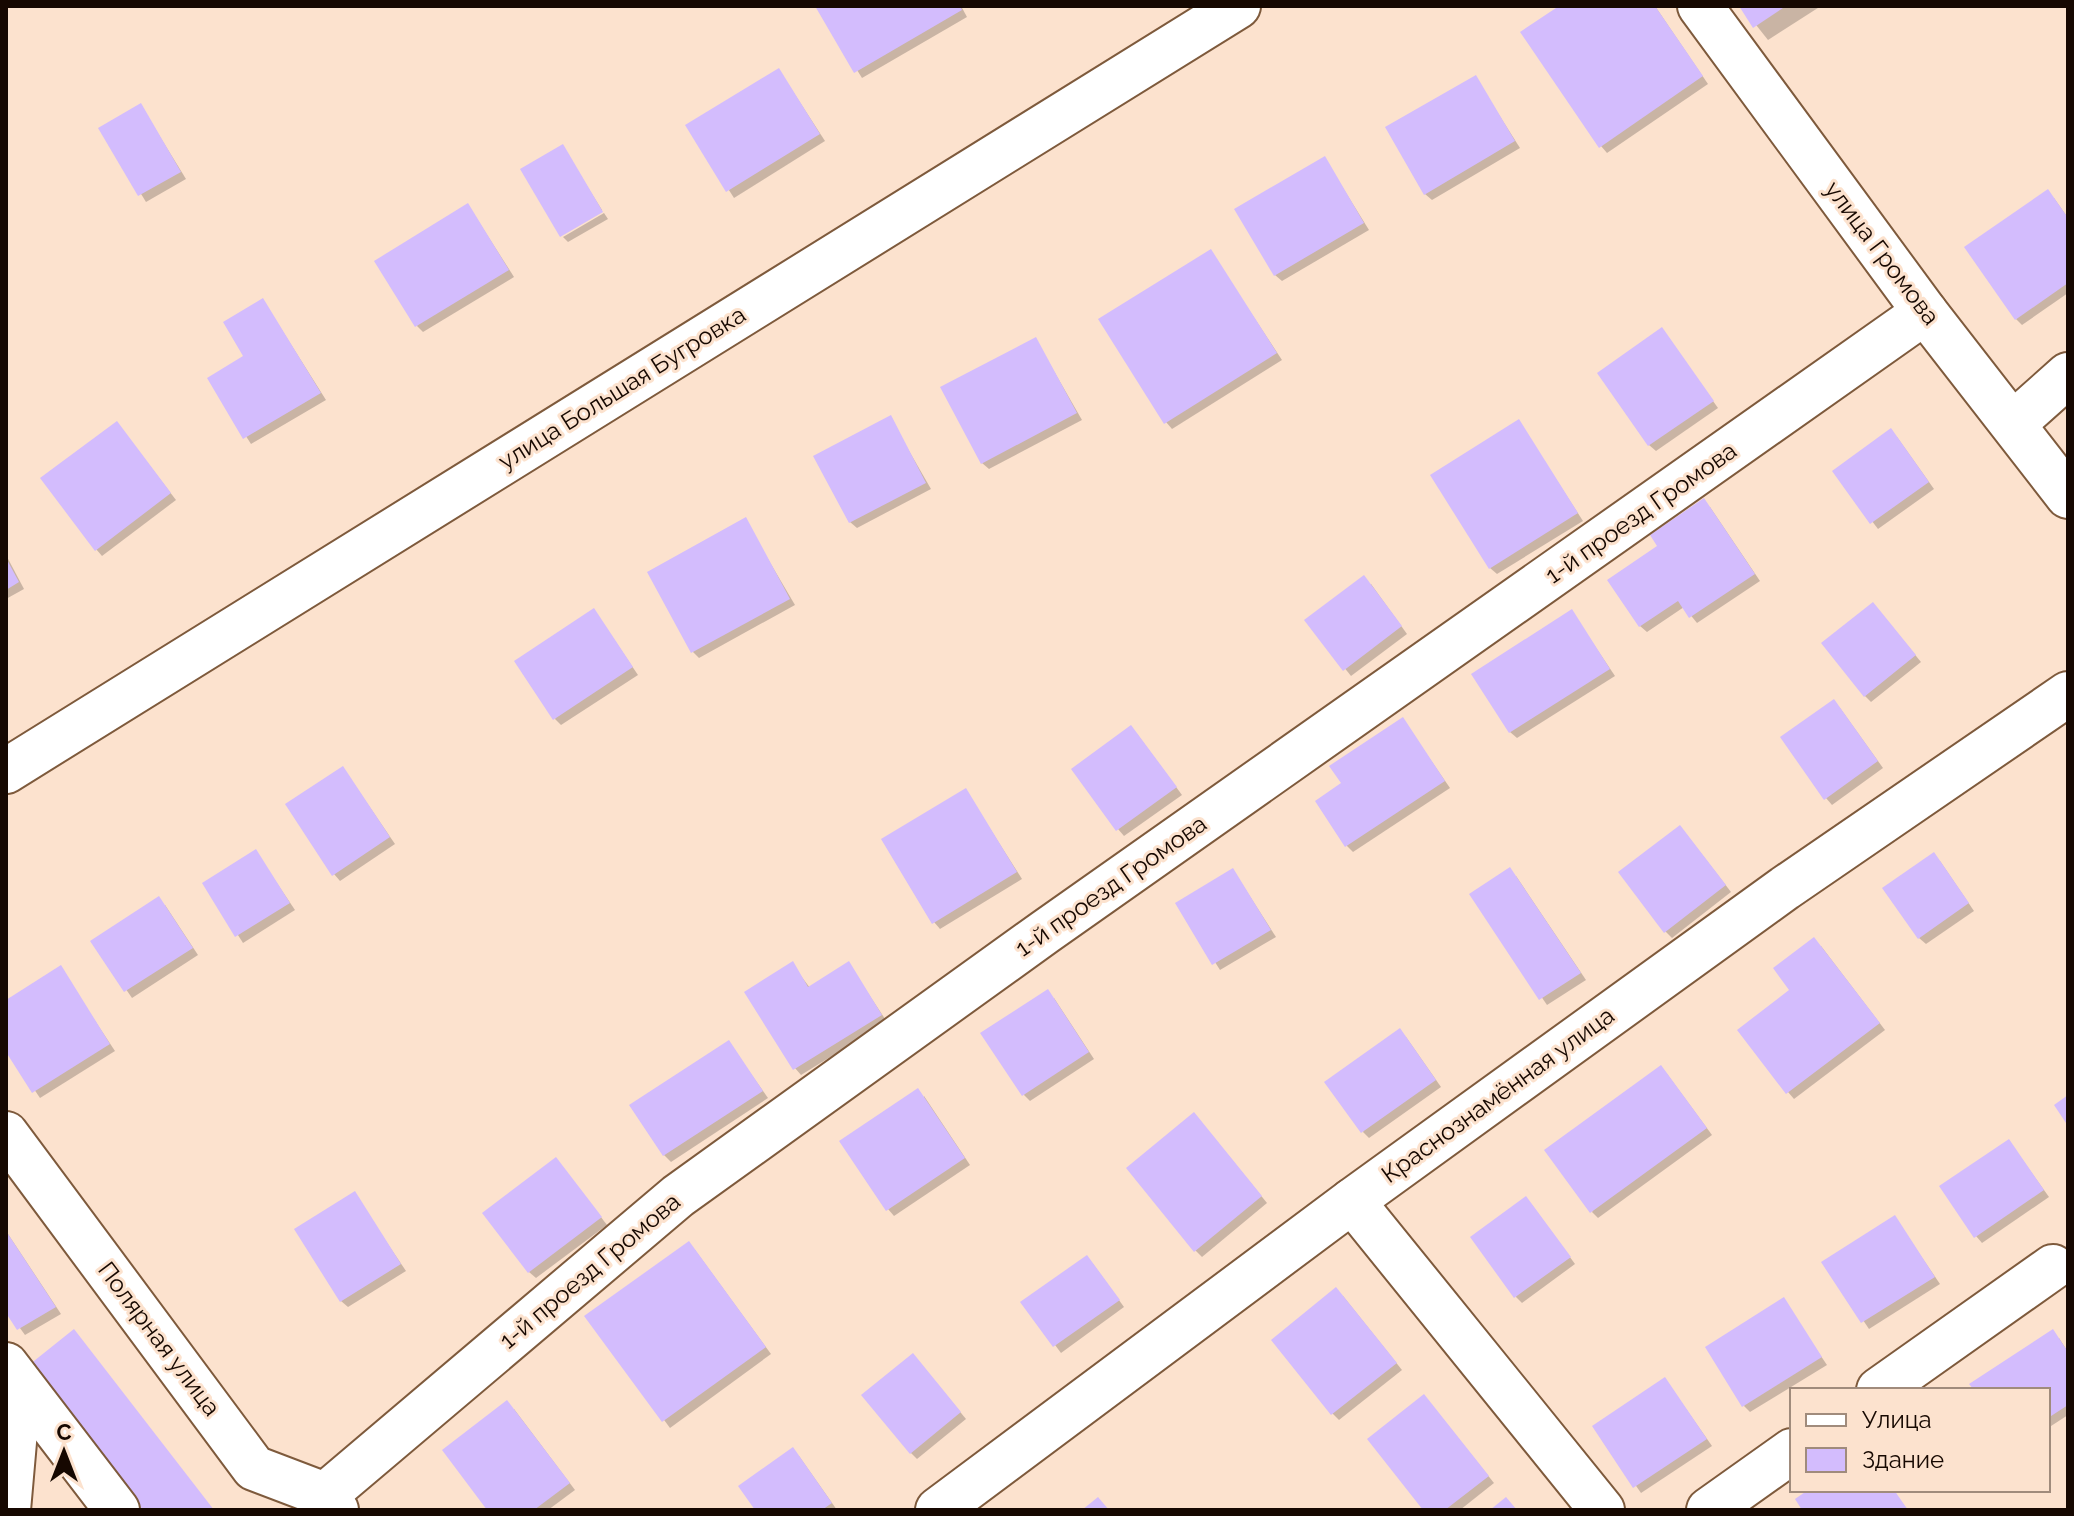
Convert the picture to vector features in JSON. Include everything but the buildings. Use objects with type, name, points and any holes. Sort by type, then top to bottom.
[{"type":"street","name":"улица Большая Бугровка","points":[[6,771],[1238,6]]},
{"type":"street","name":"улица Громова","points":[[1700,6],[1925,312],[2068,496]]},
{"type":"street","name":"1-й проезд Громова","points":[[331,1503],[678,1196],[1045,932],[1925,312]]},
{"type":"street","points":[[2013,424],[2068,375]]},
{"type":"street","name":"Краснознамённая улица","points":[[955,1505],[1352,1201],[1785,888],[2068,694]]},
{"type":"street","name":"Полярная улица","points":[[6,1134],[254,1468],[331,1503]]},
{"type":"street","points":[[1352,1201],[1602,1510]]},
{"type":"street","points":[[1882,1388],[2053,1267]]},
{"type":"street","points":[[8,1510],[12,1375]]},
{"type":"street","points":[[12,1375],[117,1510]]},
{"type":"street","points":[[1709,1510],[1790,1452]]}]
